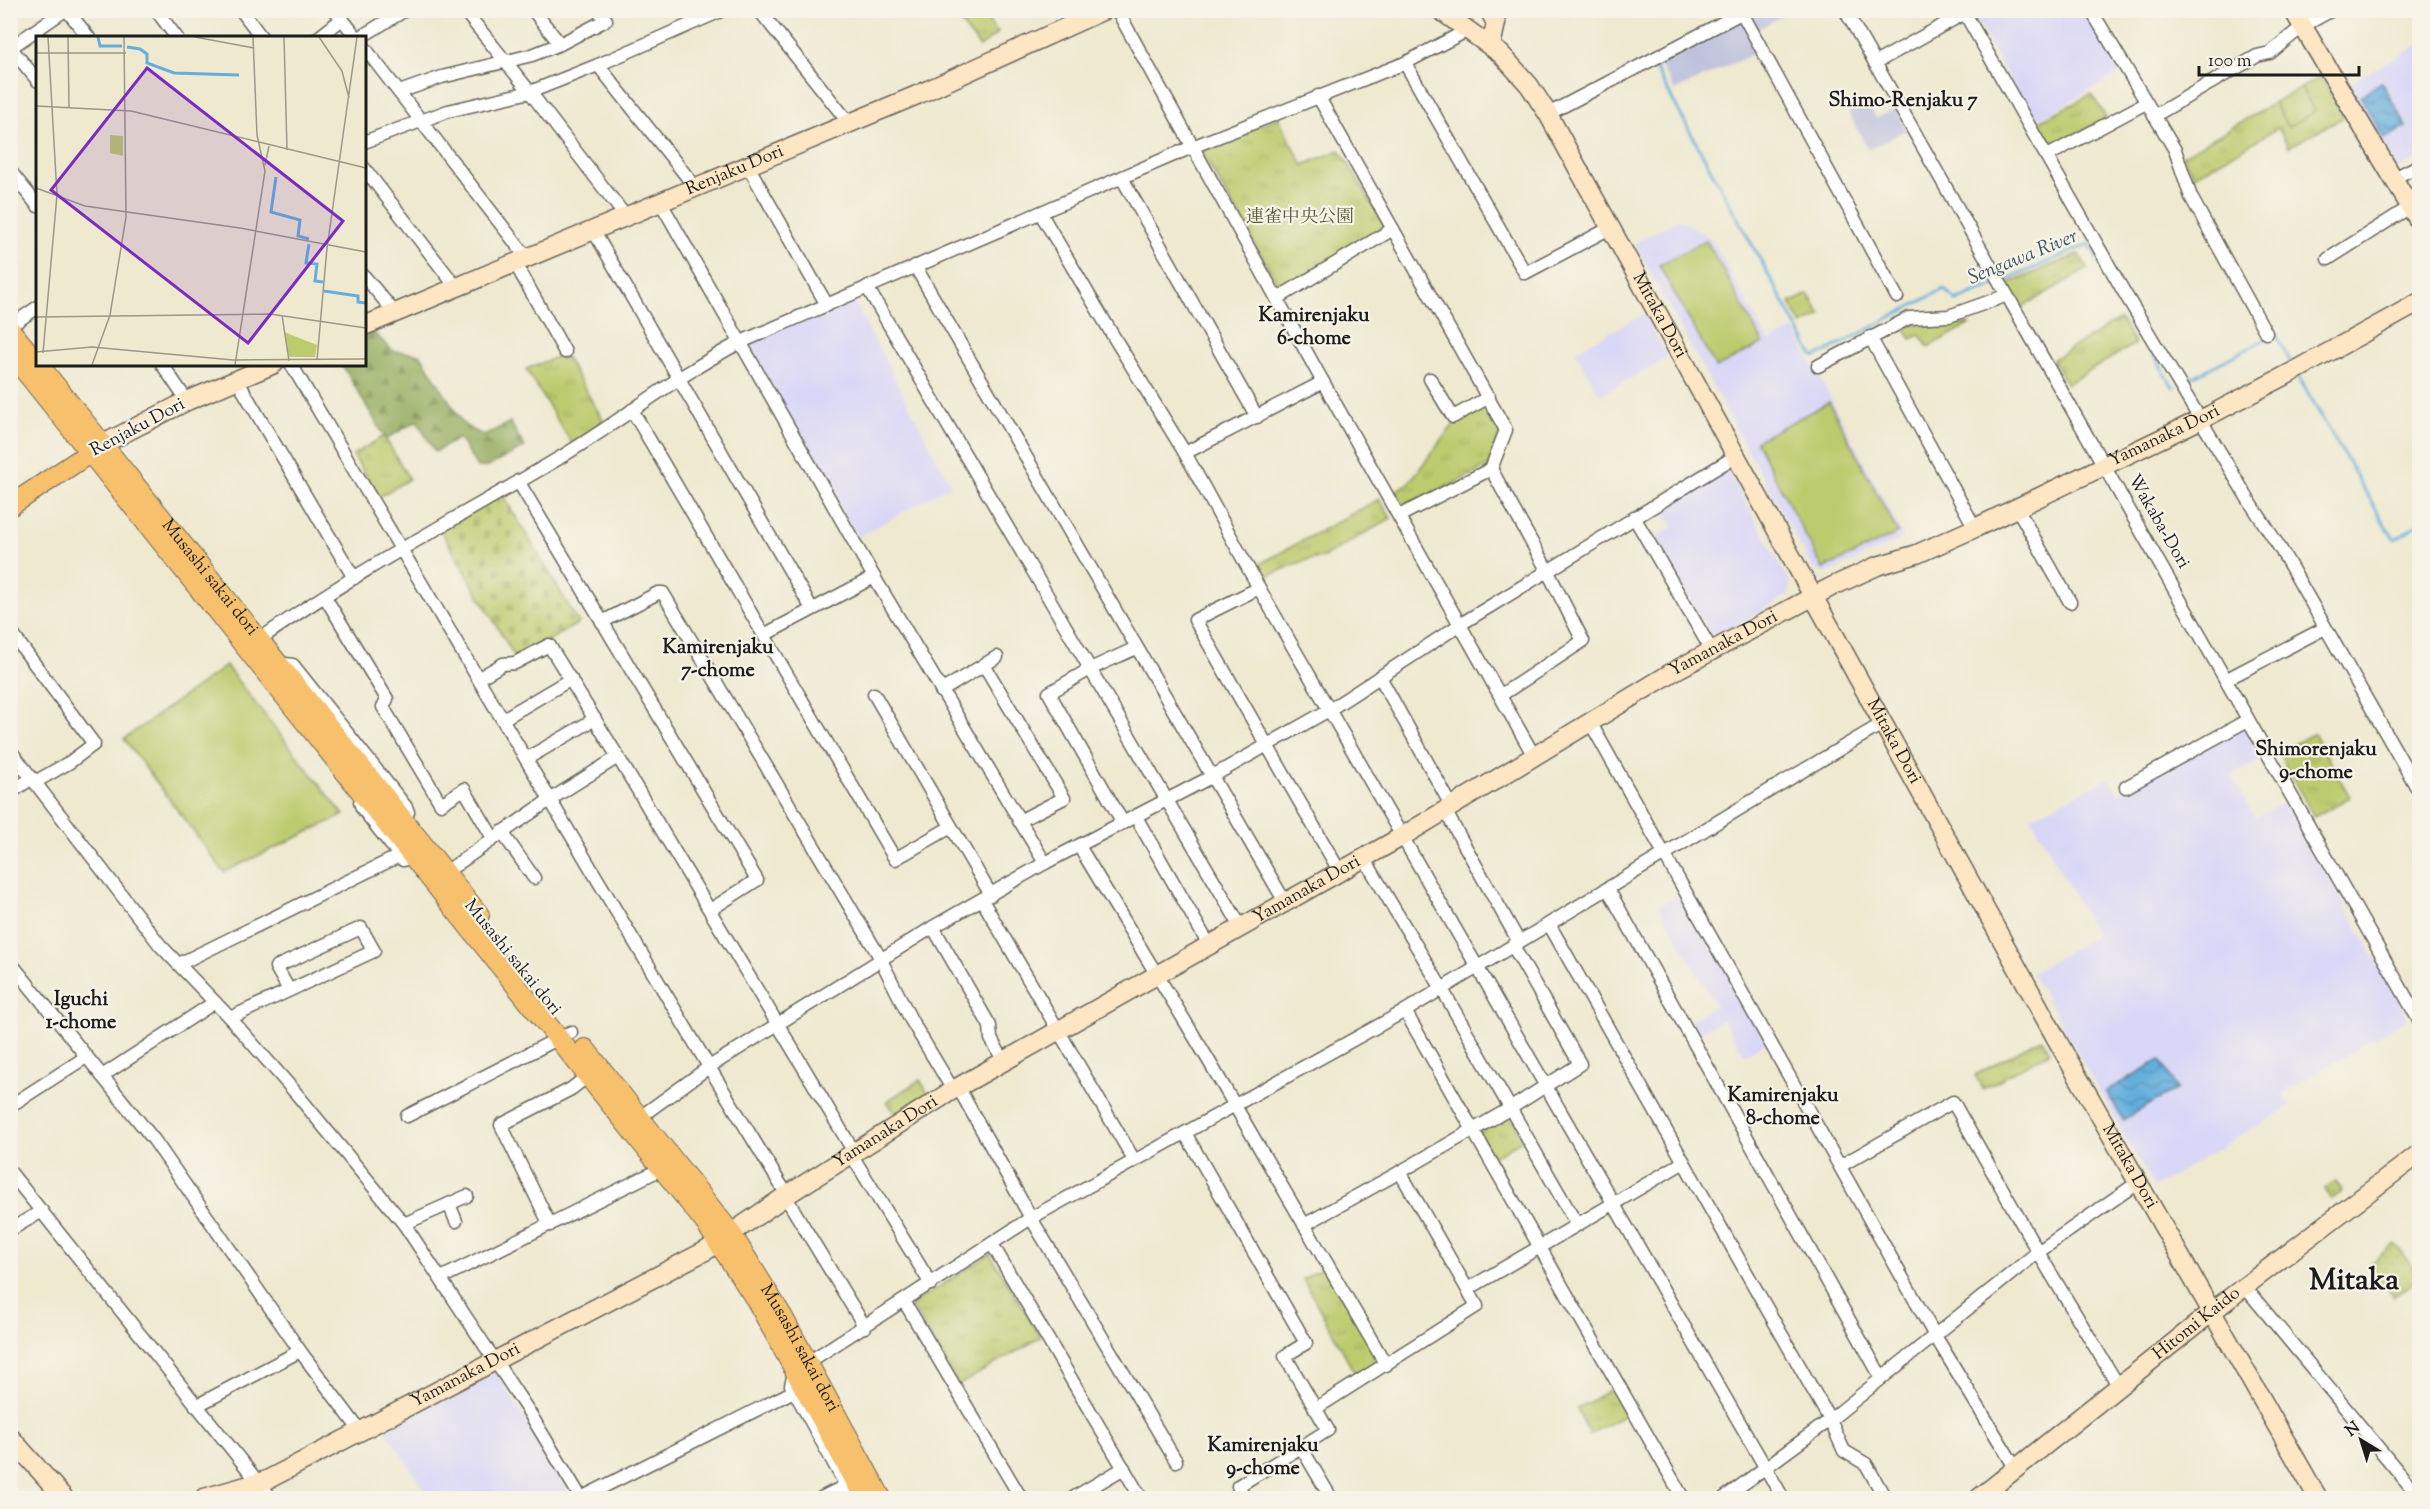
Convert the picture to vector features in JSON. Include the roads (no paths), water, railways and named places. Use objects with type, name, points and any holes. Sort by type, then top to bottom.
[{"type":"main road","name":"Renjaku Dori","points":[[366,325],[849,123],[1033,44],[1104,10]]},
{"type":"main road","name":"Mitaka Dori","points":[[1440,10],[1491,46],[1529,85],[1548,114],[2138,1185],[2318,1498]]},
{"type":"main road","points":[[1489,10],[1496,22],[1491,46]]},
{"type":"main road","points":[[2298,18],[2420,223]]},
{"type":"main road","name":"Yamanaka Dori","points":[[204,1498],[259,1482],[362,1432],[725,1237],[786,1195],[956,1088],[1403,836],[1447,807],[1676,670],[1813,596],[1877,566],[1917,554],[2017,508],[2296,371],[2420,302]]},
{"type":"main road","points":[[10,328],[24,364],[97,448]]},
{"type":"main road","name":"Renjaku Dori","points":[[12,500],[97,448],[187,401],[237,380],[252,368]]},
{"type":"main road","name":"Musashi sakai dori","points":[[97,448],[278,663],[404,822],[439,877],[565,1035],[640,1117],[725,1237],[770,1295],[801,1367],[865,1498]]},
{"type":"main road","name":"Musashi sakai dori","points":[[97,448],[418,862],[439,877]]},
{"type":"main road","name":"Musashi sakai dori","points":[[565,1035],[589,1075],[663,1168],[725,1237]]},
{"type":"main road","name":"Hitomi Kaido","points":[[1979,1498],[2244,1286],[2420,1153]]},
{"type":"main road","name":"Musashi sakai dori","points":[[801,1367],[881,1498]]},
{"type":"main road","points":[[10,1437],[64,1498]]},
{"type":"street","points":[[36,78],[11,47],[66,10],[86,36]]},
{"type":"street","points":[[156,10],[176,36]]},
{"type":"street","points":[[241,10],[260,36]]},
{"type":"street","points":[[361,36],[405,10]]},
{"type":"street","points":[[464,10],[626,217]]},
{"type":"street","points":[[533,10],[560,44]]},
{"type":"street","points":[[399,92],[442,77],[532,55],[560,44],[606,20],[598,10]]},
{"type":"street","points":[[366,141],[420,120],[476,103],[530,92],[723,10]]},
{"type":"street","points":[[759,10],[849,123]]},
{"type":"street","points":[[1117,10],[1534,756]]},
{"type":"street","name":"Wakaba-Dori","points":[[1845,10],[2000,287],[2105,465],[2420,1022]]},
{"type":"street","points":[[2091,10],[2175,150],[2191,197],[2266,333]]},
{"type":"street","points":[[2154,116],[2257,56],[2270,53],[2298,18],[2332,10]]},
{"type":"street","points":[[1548,114],[1745,12],[1897,297]]},
{"type":"street","points":[[1875,63],[1964,12],[2178,384],[2280,548],[2420,793]]},
{"type":"street","points":[[320,36],[339,15],[356,36]]},
{"type":"street","points":[[259,640],[354,578],[557,459],[677,379],[741,342],[1192,147],[1405,63],[1468,30]]},
{"type":"street","points":[[366,50],[521,260],[566,352]]},
{"type":"street","points":[[1405,63],[1525,273],[1610,228]]},
{"type":"street","points":[[598,65],[696,188]]},
{"type":"street","points":[[1318,96],[1506,430],[1491,469],[1399,516]]},
{"type":"street","points":[[2047,156],[2146,103]]},
{"type":"street","points":[[2400,175],[2420,165]]},
{"type":"street","points":[[748,166],[827,305]]},
{"type":"street","points":[[10,171],[36,204]]},
{"type":"street","points":[[366,171],[456,288]]},
{"type":"street","points":[[1122,178],[1257,417]]},
{"type":"street","points":[[661,203],[874,577],[1045,863]]},
{"type":"street","points":[[2328,259],[2410,207]]},
{"type":"street","points":[[1041,214],[1114,339],[1185,453],[1259,588],[1783,1498]]},
{"type":"street","points":[[1278,298],[1394,230]]},
{"type":"street","points":[[593,231],[812,609]]},
{"type":"street","points":[[915,266],[1285,902]]},
{"type":"street","points":[[366,278],[395,313]]},
{"type":"street","points":[[867,287],[1241,927]]},
{"type":"street","points":[[1818,366],[1909,318],[1949,316],[2000,287]]},
{"type":"street","points":[[10,328],[36,308]]},
{"type":"street","points":[[1870,337],[1975,528]]},
{"type":"street","points":[[163,366],[187,401]]},
{"type":"street","points":[[292,366],[865,1327]]},
{"type":"street","points":[[1430,379],[1453,417],[1488,397]]},
{"type":"street","points":[[237,380],[354,578]]},
{"type":"street","points":[[1185,453],[1323,382]]},
{"type":"street","points":[[632,410],[895,858],[951,827]]},
{"type":"street","points":[[640,1117],[709,1067],[933,927],[1045,863],[1268,746],[1329,710],[1547,570],[1736,456]]},
{"type":"street","points":[[1491,469],[1583,641],[1501,695]]},
{"type":"street","points":[[518,481],[757,880],[710,910]]},
{"type":"street","points":[[2017,508],[2070,602]]},
{"type":"street","points":[[1634,517],[1712,651]]},
{"type":"street","points":[[764,635],[874,577]]},
{"type":"street","points":[[1259,588],[1195,620],[1340,872]]},
{"type":"street","points":[[602,622],[658,593],[663,593],[880,960],[912,1020],[956,1088],[1176,1461]]},
{"type":"street","points":[[325,597],[387,699],[383,707],[441,804],[464,789],[497,835],[534,878]]},
{"type":"street","points":[[2227,679],[2325,628]]},
{"type":"street","points":[[10,630],[94,744],[70,762],[10,793]]},
{"type":"street","points":[[479,678],[503,664],[516,663],[549,645],[710,910],[931,1284]]},
{"type":"street","points":[[1123,823],[1049,693],[1090,669],[1136,648]]},
{"type":"street","points":[[941,691],[997,657]]},
{"type":"street","points":[[984,665],[1064,798],[1019,821]]},
{"type":"street","points":[[1304,1226],[1473,1131],[1580,1064],[1380,677]]},
{"type":"street","points":[[503,719],[571,679]]},
{"type":"street","points":[[874,694],[951,827],[986,898],[1057,1030],[1134,1160]]},
{"type":"street","points":[[526,759],[595,719]]},
{"type":"street","points":[[2126,787],[2248,720]]},
{"type":"street","points":[[1590,722],[1934,1334],[2016,1468]]},
{"type":"street","points":[[865,1498],[850,1493],[794,1391],[791,1380],[801,1367],[1031,1218],[1405,1011],[1882,724]]},
{"type":"street","points":[[10,750],[160,945],[230,1018],[295,1092],[404,1224],[496,1361],[581,1498],[794,1391]]},
{"type":"street","points":[[439,877],[551,799],[618,758]]},
{"type":"street","points":[[365,795],[360,802],[362,808],[399,856],[407,862],[418,862]]},
{"type":"street","points":[[1136,817],[1209,945]]},
{"type":"street","points":[[1079,846],[1386,1365]]},
{"type":"street","points":[[178,964],[399,856]]},
{"type":"street","points":[[1364,858],[1577,1225]]},
{"type":"street","points":[[1608,889],[1881,1377]]},
{"type":"street","points":[[1549,924],[1830,1420],[1844,1451],[1866,1464],[1885,1498]]},
{"type":"street","points":[[933,927],[990,1026],[991,1039],[1004,1061]]},
{"type":"street","points":[[230,1018],[374,951],[361,928],[276,968],[290,990]]},
{"type":"street","points":[[10,962],[154,1140],[300,1351],[362,1432]]},
{"type":"street","points":[[102,1076],[215,1002]]},
{"type":"street","points":[[1405,1011],[1683,1498]]},
{"type":"street","points":[[407,1116],[565,1035]]},
{"type":"street","points":[[10,1106],[86,1057]]},
{"type":"street","points":[[550,1225],[501,1125],[571,1089],[589,1075]]},
{"type":"street","points":[[1840,1166],[1953,1102],[2038,1252],[2118,1385]]},
{"type":"street","points":[[1185,1133],[1306,1343],[1285,1356],[1328,1430],[1238,1486],[1245,1498]]},
{"type":"street","points":[[1468,1290],[1684,1162]]},
{"type":"street","points":[[441,1278],[663,1168]]},
{"type":"street","points":[[1315,1409],[1477,1306],[1400,1172]]},
{"type":"street","points":[[10,1173],[270,1498]]},
{"type":"street","points":[[1724,1498],[1830,1420],[2038,1252],[2130,1188],[2138,1185]]},
{"type":"street","points":[[404,1224],[467,1196]]},
{"type":"street","points":[[449,1204],[456,1221]]},
{"type":"street","points":[[10,1230],[42,1211]]},
{"type":"street","points":[[992,1244],[1141,1498]]},
{"type":"street","points":[[2244,1286],[2420,1498]]},
{"type":"street","points":[[904,1301],[1021,1498]]},
{"type":"street","points":[[196,1406],[300,1351]]},
{"type":"street","points":[[1301,1447],[1331,1498]]},
{"type":"street","points":[[1073,1498],[1124,1468]]},
{"type":"street","points":[[821,1498],[846,1486]]},
{"type":"water","points":[[2381,82],[2407,127],[2384,139],[2360,96]]},
{"type":"water","points":[[2160,1060],[2177,1089],[2123,1120],[2106,1091]]},
{"type":"waterway","name":"Sengawa River","points":[[1653,64],[1813,356],[1816,357],[1944,289],[1956,301],[1996,284]]},
{"type":"waterway","name":"Sengawa River","points":[[2002,282],[2089,244],[2173,387],[2175,386]]},
{"type":"waterway","name":"Sengawa River","points":[[2181,383],[2274,335],[2277,336],[2292,365]]},
{"type":"waterway","name":"Sengawa River","points":[[2298,376],[2395,539],[2420,523]]},
{"type":"district","name":"Shimo-Renjaku 7","points":[[1903,101]]},
{"type":"district","name":"Kamirenjaku 6-chome","points":[[1314,328]]},
{"type":"district","name":"Kamirenjaku 7-chome","points":[[718,660]]},
{"type":"district","name":"Shimorenjaku 9-chome","points":[[2316,762]]},
{"type":"district","name":"Iguchi 1-chome","points":[[81,1012]]},
{"type":"district","name":"Kamirenjaku 8-chome","points":[[1783,1108]]},
{"type":"district","name":"Mitaka","points":[[2354,1281]]},
{"type":"district","name":"Kamirenjaku 9-chome","points":[[1263,1458]]},
{"type":"park label","name":"連雀中央公園","points":[[1300,218]]}]
